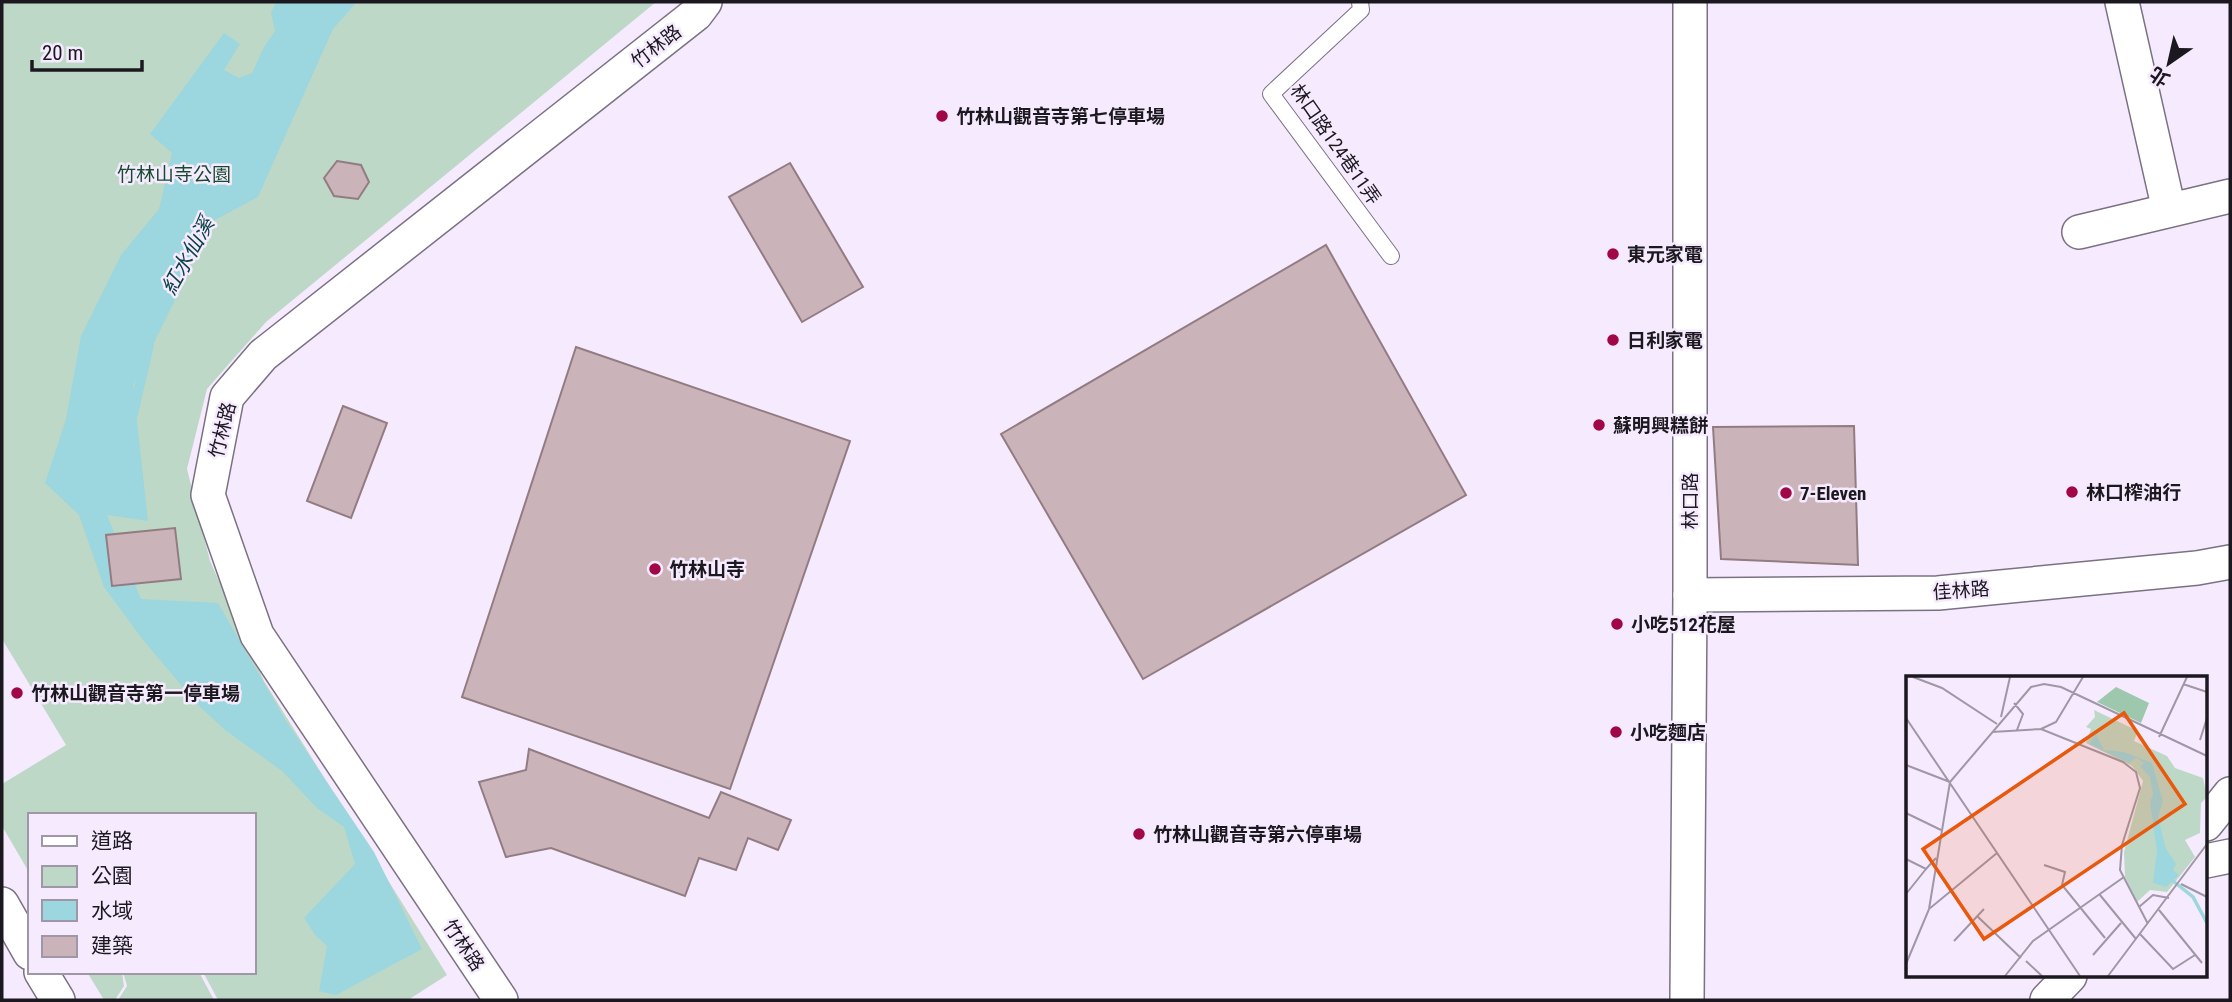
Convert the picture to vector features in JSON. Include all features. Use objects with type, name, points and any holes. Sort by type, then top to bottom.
[{"type":"street","name":"竹林路","points":[[501,1000],[257,635],[208,495],[216,449],[228,397],[263,355],[695,15],[705,2]]},
{"type":"street","name":"林口路","points":[[1687,1000],[1690,2]]},
{"type":"street","points":[[2122,2],[2169,210]]},
{"type":"street","points":[[2078,232],[2230,196]]},
{"type":"street","name":"佳林路","points":[[1690,595],[1938,593],[2197,568],[2230,562]]},
{"type":"street","points":[[2208,822],[2230,794]]},
{"type":"street","points":[[2208,861],[2230,856]]},
{"type":"street","points":[[2,904],[28,950]]},
{"type":"street","points":[[42,974],[58,1000]]},
{"type":"street","points":[[2047,1000],[2068,978]]},
{"type":"lane","name":"林口路124巷11弄","points":[[1360,2],[1361,10],[1271,94],[1391,256]]},
{"type":"green space","name":"竹林山寺公園","points":[[2,2],[656,2],[266,322],[207,389],[187,469],[210,561],[264,681],[447,975],[408,1000],[218,1000],[204,974],[256,974],[256,813],[28,813],[28,871],[2,826],[2,784],[66,745],[2,639]]},
{"type":"green space","points":[[88,974],[122,974],[124,986],[115,1000],[104,1000]]},
{"type":"green space","points":[[124,974],[200,974],[214,1000],[118,1000],[127,986]]},
{"type":"water","points":[[276,2],[357,2],[333,29],[258,197],[196,230],[179,292],[133,385],[148,521],[107,515],[141,599],[218,603],[286,721],[374,852],[422,949],[336,995],[319,991],[327,946],[315,935],[304,918],[355,864],[344,827],[317,808],[282,771],[225,730],[198,705],[143,640],[104,587],[79,515],[45,483],[66,419],[81,336],[121,255],[159,209],[172,153],[150,134],[224,33],[240,44],[224,70],[239,78],[252,73],[275,31],[271,13]]},
{"type":"building","points":[[337,161],[361,165],[369,182],[358,199],[334,196],[324,178]]},
{"type":"building","points":[[790,163],[863,287],[802,322],[729,197]]},
{"type":"building","points":[[1326,245],[1466,495],[1143,679],[1001,434]]},
{"type":"building","name":"竹林山寺","points":[[576,347],[850,441],[730,789],[462,697]]},
{"type":"building","points":[[343,406],[387,423],[351,518],[307,501]]},
{"type":"building","name":"7-Eleven","points":[[1854,426],[1858,565],[1721,559],[1713,427]]},
{"type":"building","points":[[175,528],[181,579],[112,586],[106,535]]},
{"type":"building","points":[[529,749],[709,818],[721,792],[791,820],[778,850],[748,838],[736,870],[699,858],[685,896],[551,848],[506,857],[479,782],[526,770]]},
{"type":"waterway","name":"紅水仙溪","points":[[184,263],[212,213]]},
{"type":"waterway","name":"紅水仙溪","points":[[132,418],[149,345]]},
{"type":"place","name":"竹林山觀音寺第七停車場","points":[[942,116]]},
{"type":"place","name":"東元家電","points":[[1613,254]]},
{"type":"place","name":"日利家電","points":[[1613,340]]},
{"type":"place","name":"蘇明興糕餅","points":[[1599,425]]},
{"type":"place","name":"林口榨油行","points":[[2072,492]]},
{"type":"place","name":"7-Eleven","points":[[1786,493]]},
{"type":"place","name":"竹林山寺","points":[[655,569]]},
{"type":"place","name":"小吃512花屋","points":[[1617,624]]},
{"type":"place","name":"竹林山觀音寺第一停車場","points":[[17,693]]},
{"type":"place","name":"小吃麵店","points":[[1616,732]]},
{"type":"place","name":"竹林山觀音寺第六停車場","points":[[1139,834]]}]
